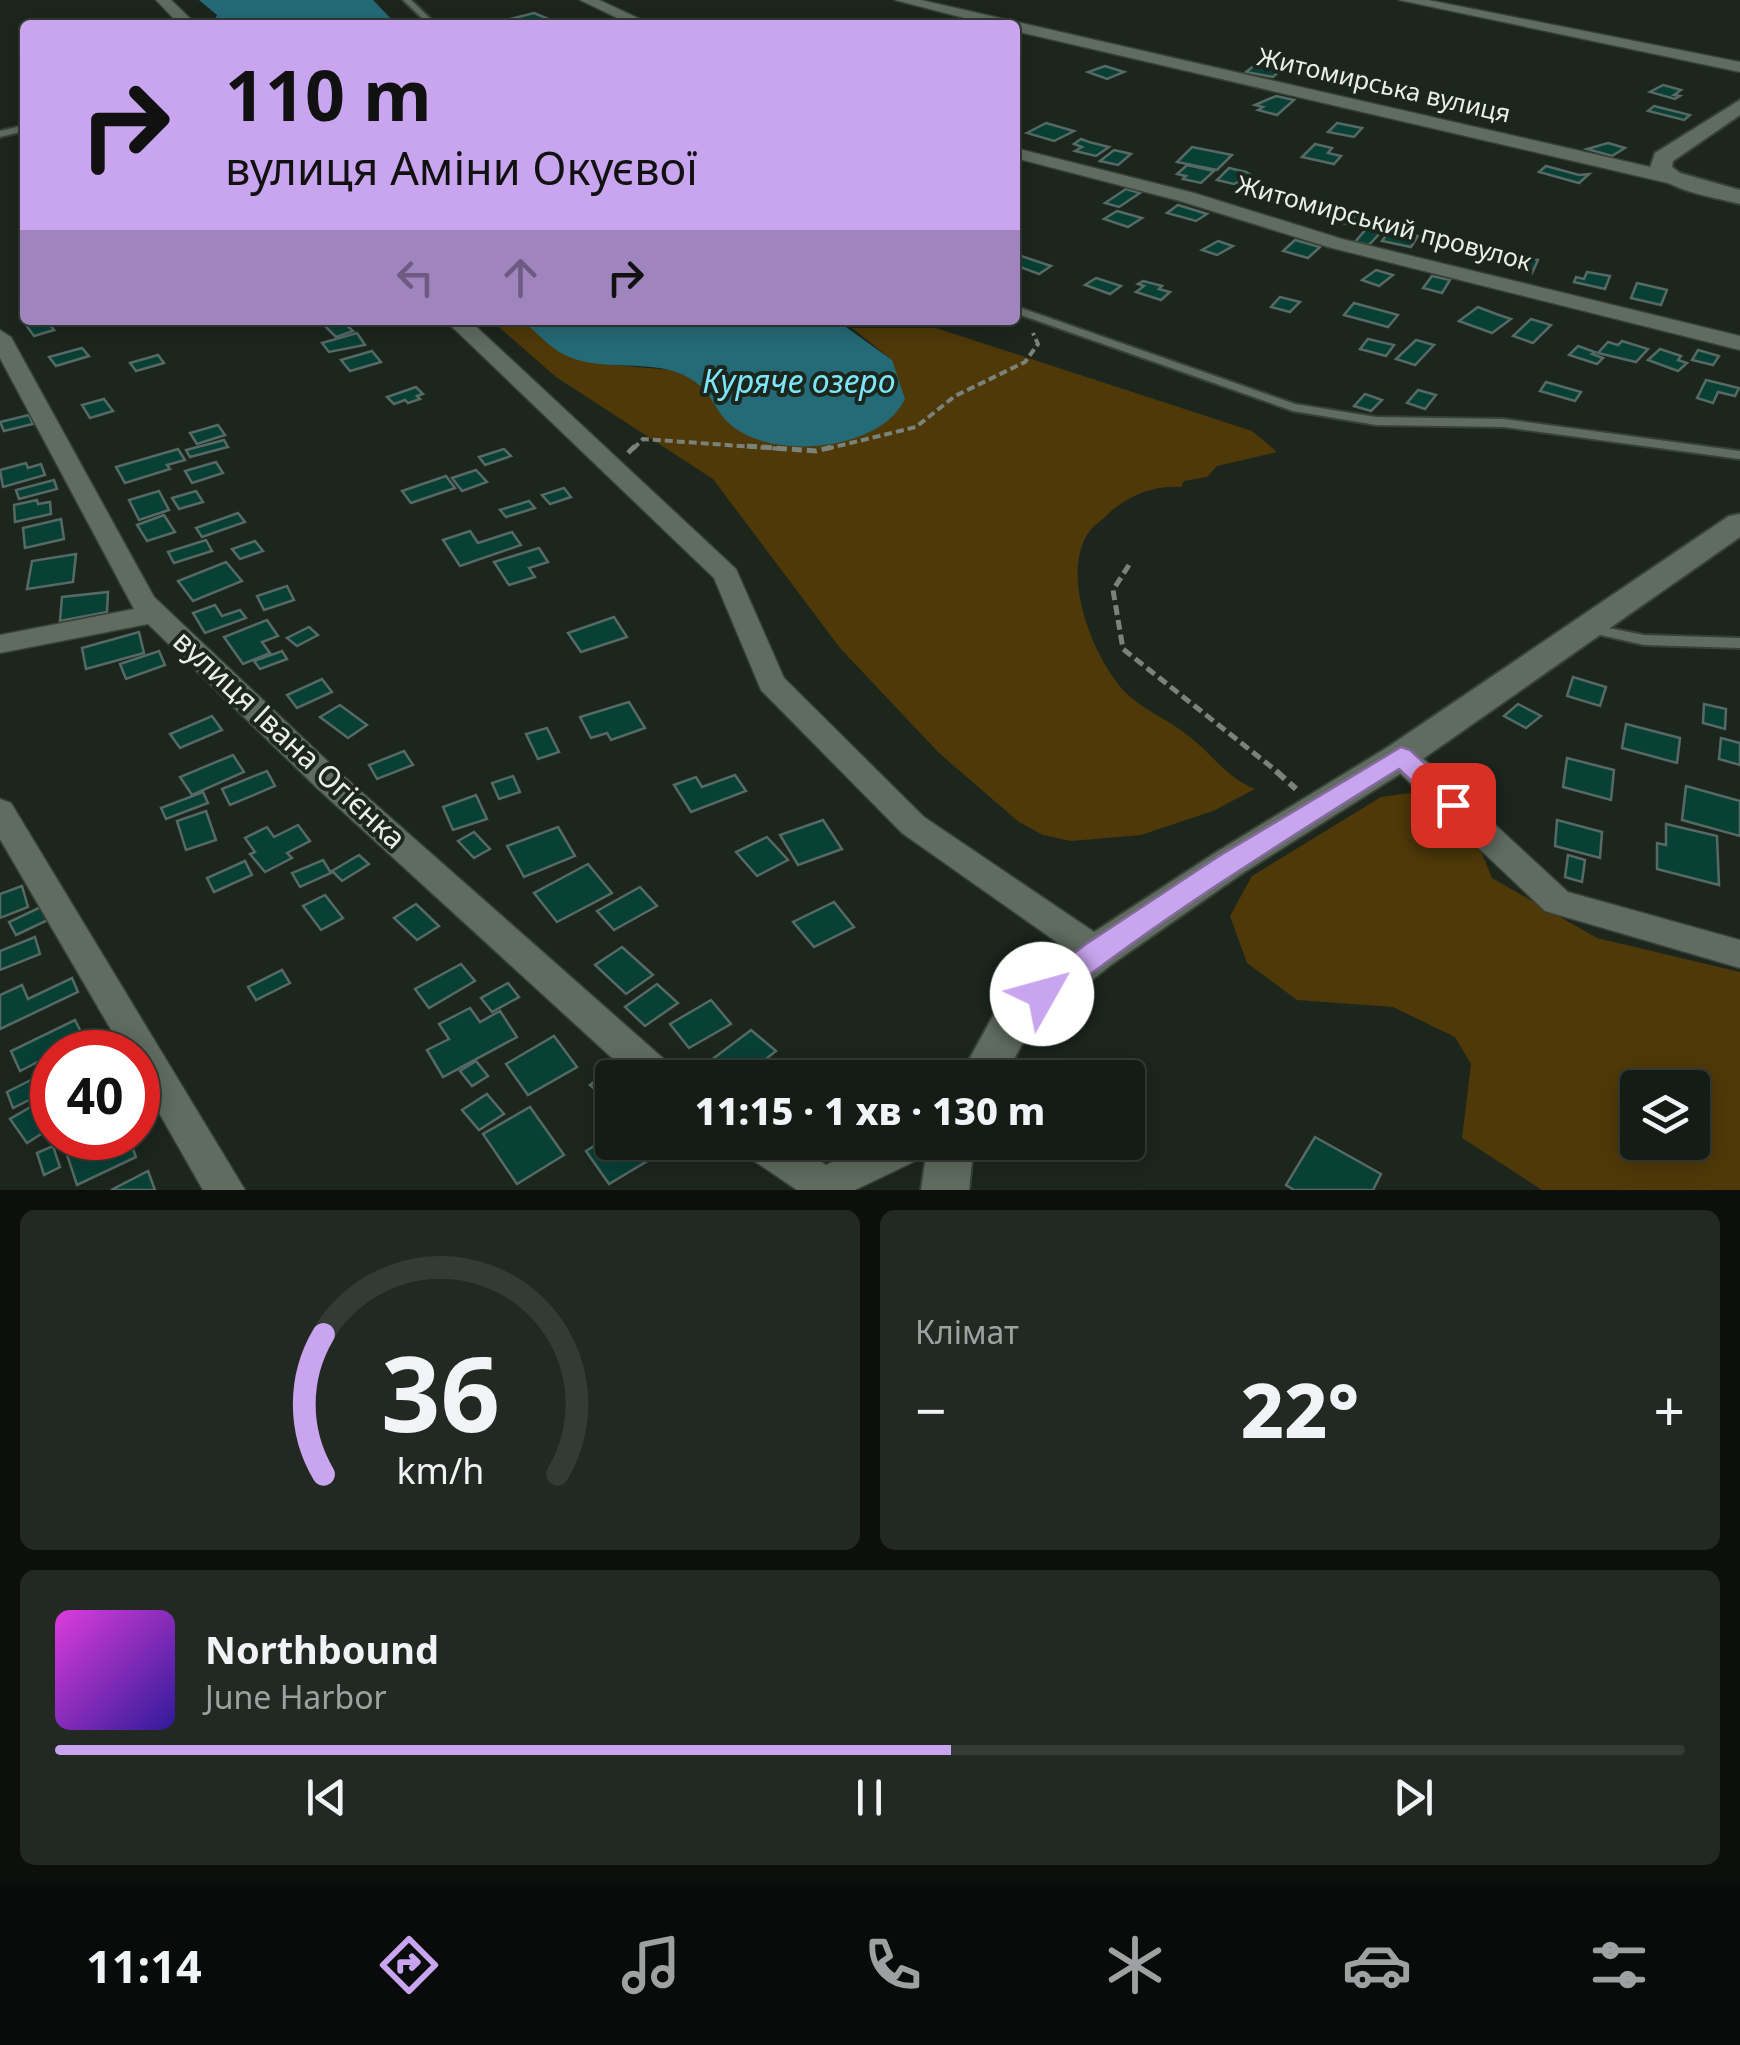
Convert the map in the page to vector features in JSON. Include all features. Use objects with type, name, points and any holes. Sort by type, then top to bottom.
[{"type":"street","points":[[164,0],[184,20]]},
{"type":"street","points":[[587,0],[633,20]]},
{"type":"street","name":"Житомирська вулиця","points":[[902,0],[987,20]]},
{"type":"street","points":[[1406,0],[1740,67]]},
{"type":"street","name":"Житомирська вулиця","points":[[1020,28],[1740,197]]},
{"type":"street","points":[[1672,178],[1661,168],[1663,158],[1737,111]]},
{"type":"street","name":"Житомирський провулок","points":[[1020,154],[1187,197],[1335,243],[1740,343]]},
{"type":"street","points":[[461,325],[726,575],[771,683],[913,826],[1096,952]]},
{"type":"street","name":"вулиця Івана Огієнка","points":[[0,338],[142,600],[154,614],[329,781],[640,1060]]},
{"type":"street","points":[[991,1060],[1015,1016],[1096,952],[1401,756],[1740,523]]},
{"type":"street","points":[[0,644],[154,614]]},
{"type":"street","points":[[1401,756],[1557,902],[1740,954]]},
{"type":"street","points":[[0,811],[225,1190]]},
{"type":"street","points":[[786,1160],[827,1187],[880,1160]]},
{"type":"street","points":[[945,1190],[947,1160]]},
{"type":"lane","points":[[407,0],[429,20]]},
{"type":"lane","points":[[1020,310],[1293,407],[1376,421],[1504,423],[1740,455]]},
{"type":"lane","points":[[1587,628],[1644,640],[1740,643]]},
{"type":"path","points":[[613,471],[643,439],[816,451],[916,427],[955,396],[1025,362],[1038,344],[1020,310]]},
{"type":"path","points":[[1129,565],[1112,590],[1123,649],[1267,762],[1316,809]]},
{"type":"shaded area","points":[[497,325],[528,325],[564,354],[613,365],[671,370],[702,383],[717,409],[892,360],[852,328],[936,328],[1252,431],[1277,452],[1217,466],[1207,477],[1184,481],[1181,487],[1140,493],[1122,503],[1089,532],[1078,570],[1084,616],[1093,639],[1103,661],[1127,694],[1183,731],[1228,772],[1255,789],[1213,811],[1141,835],[1071,841],[1043,835],[1019,822],[939,753],[840,648],[713,479],[556,377]]},
{"type":"shaded area","points":[[1409,793],[1442,804],[1469,822],[1492,878],[1597,938],[1740,972],[1740,1190],[1542,1190],[1462,1138],[1471,1064],[1455,1037],[1393,1007],[1297,1000],[1247,963],[1230,916],[1252,876],[1381,797]]},
{"type":"water","points":[[199,0],[373,0],[392,20],[215,20],[217,15]]},
{"type":"water","name":"Куряче озеро","points":[[528,325],[843,325],[892,360],[905,399],[893,416],[855,438],[831,444],[782,445],[741,432],[723,417],[699,385],[676,372],[590,363],[552,347]]},
{"type":"building","points":[[534,13],[551,20],[512,20]]},
{"type":"building","points":[[1256,64],[1282,69],[1273,77],[1246,72]]},
{"type":"building","points":[[1105,66],[1124,72],[1107,79],[1088,72]]},
{"type":"building","points":[[1663,85],[1681,90],[1674,95],[1680,96],[1675,99],[1650,92]]},
{"type":"building","points":[[1276,96],[1294,100],[1277,115],[1258,110],[1263,107],[1255,105]]},
{"type":"building","points":[[1654,106],[1690,115],[1684,120],[1648,111]]},
{"type":"building","points":[[1046,123],[1074,131],[1054,141],[1027,133]]},
{"type":"building","points":[[1337,123],[1362,128],[1354,137],[1328,132]]},
{"type":"building","points":[[1081,139],[1109,147],[1096,156],[1075,151],[1082,147],[1074,144]]},
{"type":"building","points":[[1608,143],[1625,148],[1612,156],[1587,149]]},
{"type":"building","points":[[1315,144],[1332,148],[1328,153],[1341,156],[1334,164],[1302,157]]},
{"type":"building","points":[[1192,147],[1232,155],[1217,170],[1177,162]]},
{"type":"building","points":[[1114,150],[1131,154],[1118,165],[1100,161]]},
{"type":"building","points":[[1187,165],[1214,171],[1201,183],[1183,179],[1186,176],[1177,174]]},
{"type":"building","points":[[1546,166],[1589,174],[1579,183],[1539,172]]},
{"type":"building","points":[[1229,168],[1251,175],[1234,184],[1217,180]]},
{"type":"building","points":[[1274,188],[1297,194],[1286,203],[1263,197]]},
{"type":"building","points":[[1126,189],[1140,193],[1119,207],[1105,203]]},
{"type":"building","points":[[1327,204],[1356,215],[1347,224],[1328,220],[1331,217],[1318,213]]},
{"type":"building","points":[[1178,205],[1207,214],[1196,221],[1167,213]]},
{"type":"building","points":[[1117,211],[1142,218],[1128,227],[1104,219]]},
{"type":"building","points":[[1367,228],[1381,232],[1369,245],[1355,242]]},
{"type":"building","points":[[1390,230],[1418,236],[1411,247],[1382,241]]},
{"type":"building","points":[[1295,240],[1320,247],[1308,258],[1283,251]]},
{"type":"building","points":[[1218,241],[1233,246],[1217,255],[1202,250]]},
{"type":"building","points":[[1513,255],[1538,260],[1532,273],[1510,268]]},
{"type":"building","points":[[1020,256],[1051,266],[1039,274],[1020,267]]},
{"type":"building","points":[[1376,270],[1393,275],[1379,286],[1362,280]]},
{"type":"building","points":[[1587,272],[1610,276],[1605,289],[1574,282],[1576,277],[1584,279]]},
{"type":"building","points":[[1432,276],[1450,280],[1442,293],[1423,288]]},
{"type":"building","points":[[1096,278],[1121,286],[1110,294],[1085,285]]},
{"type":"building","points":[[1143,281],[1170,292],[1161,300],[1136,292],[1144,286],[1138,284]]},
{"type":"building","points":[[1637,283],[1667,290],[1661,305],[1631,298]]},
{"type":"building","points":[[1280,297],[1300,302],[1290,312],[1271,307]]},
{"type":"building","points":[[1354,303],[1398,315],[1388,327],[1344,315]]},
{"type":"building","points":[[1478,307],[1511,319],[1492,333],[1459,321]]},
{"type":"building","points":[[1531,319],[1551,325],[1533,343],[1513,336]]},
{"type":"building","points":[[26,325],[50,325],[54,330],[34,336]]},
{"type":"building","points":[[324,325],[346,325],[353,331],[336,337]]},
{"type":"building","points":[[357,333],[365,345],[329,352],[322,343]]},
{"type":"building","points":[[1368,339],[1394,345],[1386,356],[1360,349]]},
{"type":"building","points":[[1416,340],[1434,345],[1415,365],[1396,359]]},
{"type":"building","points":[[1622,341],[1648,349],[1636,362],[1598,353],[1608,342],[1618,345]]},
{"type":"building","points":[[1578,346],[1603,358],[1597,364],[1569,355]]},
{"type":"building","points":[[82,348],[89,356],[56,366],[49,357]]},
{"type":"building","points":[[1660,349],[1681,356],[1678,360],[1687,363],[1678,371],[1648,360]]},
{"type":"building","points":[[1698,350],[1719,356],[1713,365],[1692,360]]},
{"type":"building","points":[[372,351],[381,362],[350,371],[341,360]]},
{"type":"building","points":[[158,355],[164,363],[136,371],[130,363]]},
{"type":"building","points":[[1706,380],[1739,388],[1735,396],[1718,392],[1713,403],[1697,398]]},
{"type":"building","points":[[1546,382],[1581,392],[1575,401],[1540,391]]},
{"type":"building","points":[[416,387],[423,394],[417,396],[420,399],[394,404],[387,397]]},
{"type":"building","points":[[1418,390],[1436,395],[1425,409],[1407,403]]},
{"type":"building","points":[[1365,394],[1382,400],[1371,411],[1354,406]]},
{"type":"building","points":[[104,399],[113,411],[90,418],[82,405]]},
{"type":"building","points":[[29,415],[33,424],[4,431],[0,422]]},
{"type":"building","points":[[218,425],[225,435],[197,444],[190,433]]},
{"type":"building","points":[[224,440],[228,447],[190,457],[186,450]]},
{"type":"building","points":[[178,449],[185,460],[167,465],[170,469],[125,483],[116,467]]},
{"type":"building","points":[[504,449],[511,456],[485,465],[479,457]]},
{"type":"building","points":[[216,462],[223,473],[192,483],[185,471]]},
{"type":"building","points":[[26,463],[28,468],[41,464],[45,475],[3,487],[0,470]]},
{"type":"building","points":[[476,470],[487,482],[462,491],[452,478]]},
{"type":"building","points":[[446,476],[455,488],[411,503],[402,491]]},
{"type":"building","points":[[54,480],[57,489],[19,499],[16,490]]},
{"type":"building","points":[[564,488],[571,497],[550,504],[542,495]]},
{"type":"building","points":[[159,491],[169,510],[139,520],[129,500]]},
{"type":"building","points":[[196,491],[203,502],[179,509],[172,498]]},
{"type":"building","points":[[37,500],[38,504],[50,502],[51,514],[15,522],[14,505]]},
{"type":"building","points":[[529,501],[535,508],[506,517],[500,510]]},
{"type":"building","points":[[238,513],[245,522],[202,537],[196,528]]},
{"type":"building","points":[[164,515],[175,532],[147,541],[137,525]]},
{"type":"building","points":[[61,519],[64,539],[25,548],[23,528]]},
{"type":"building","points":[[470,531],[478,543],[512,532],[521,545],[460,566],[443,540]]},
{"type":"building","points":[[206,540],[212,551],[174,563],[168,552]]},
{"type":"building","points":[[255,541],[263,551],[240,559],[232,549]]},
{"type":"building","points":[[539,548],[548,562],[529,568],[535,577],[509,585],[494,562]]},
{"type":"building","points":[[76,554],[73,582],[27,589],[32,561]]},
{"type":"building","points":[[226,562],[242,581],[193,601],[178,581]]},
{"type":"building","points":[[287,586],[294,600],[264,610],[257,596]]},
{"type":"building","points":[[108,592],[107,612],[60,621],[62,597]]},
{"type":"building","points":[[215,605],[222,616],[240,610],[246,618],[205,633],[193,613]]},
{"type":"building","points":[[614,617],[627,637],[581,652],[568,633]]},
{"type":"building","points":[[267,620],[278,636],[262,642],[270,653],[243,664],[224,637]]},
{"type":"building","points":[[309,627],[318,635],[297,646],[287,638]]},
{"type":"building","points":[[139,632],[144,653],[86,669],[82,648]]},
{"type":"building","points":[[159,651],[165,665],[126,679],[120,664]]},
{"type":"building","points":[[282,651],[287,659],[260,669],[254,661]]},
{"type":"building","points":[[1573,677],[1606,687],[1600,706],[1567,696]]},
{"type":"building","points":[[322,679],[332,692],[297,708],[287,695]]},
{"type":"building","points":[[629,702],[645,728],[611,740],[607,733],[591,738],[580,717]]},
{"type":"building","points":[[1518,704],[1541,716],[1526,728],[1504,716]]},
{"type":"building","points":[[1704,704],[1726,709],[1725,729],[1703,723]]},
{"type":"building","points":[[340,705],[367,725],[348,738],[320,717]]},
{"type":"building","points":[[212,716],[222,730],[180,748],[170,734]]},
{"type":"building","points":[[1626,724],[1680,738],[1677,763],[1622,748]]},
{"type":"building","points":[[547,728],[559,752],[538,759],[526,734]]},
{"type":"building","points":[[1721,738],[1740,743],[1740,765],[1719,759]]},
{"type":"building","points":[[404,751],[413,765],[377,779],[369,765]]},
{"type":"building","points":[[233,755],[244,772],[192,795],[180,777]]},
{"type":"building","points":[[1567,758],[1614,770],[1611,800],[1563,787]]},
{"type":"building","points":[[267,771],[275,786],[230,805],[222,789]]},
{"type":"building","points":[[735,775],[746,791],[691,812],[674,785],[696,777],[702,787]]},
{"type":"building","points":[[513,776],[520,792],[499,799],[492,783]]},
{"type":"building","points":[[1686,786],[1740,801],[1740,836],[1682,820]]},
{"type":"building","points":[[203,792],[208,803],[166,819],[161,808]]},
{"type":"building","points":[[476,795],[487,819],[453,830],[443,807]]},
{"type":"building","points":[[206,811],[216,840],[186,850],[177,821]]},
{"type":"building","points":[[823,820],[842,849],[798,865],[780,835]]},
{"type":"building","points":[[1557,820],[1602,832],[1600,858],[1555,846]]},
{"type":"building","points":[[1666,824],[1717,836],[1719,885],[1657,869],[1657,843],[1666,845]]},
{"type":"building","points":[[298,825],[310,841],[287,853],[292,858],[265,872],[250,854],[255,852],[245,838],[267,827],[274,837]]},
{"type":"building","points":[[558,827],[575,856],[524,877],[507,846]]},
{"type":"building","points":[[474,832],[490,849],[474,858],[458,841]]},
{"type":"building","points":[[767,837],[788,860],[757,876],[736,852]]},
{"type":"building","points":[[359,855],[369,864],[342,881],[332,871]]},
{"type":"building","points":[[1568,855],[1585,860],[1582,882],[1565,877]]},
{"type":"building","points":[[323,860],[331,873],[300,887],[292,873]]},
{"type":"building","points":[[245,861],[252,875],[214,892],[207,878]]},
{"type":"building","points":[[588,864],[612,893],[557,922],[534,893]]},
{"type":"building","points":[[22,886],[28,907],[0,918],[0,894]]},
{"type":"building","points":[[640,887],[657,906],[614,930],[597,911]]},
{"type":"building","points":[[325,895],[343,918],[321,930],[303,906]]},
{"type":"building","points":[[834,902],[854,927],[814,947],[793,922]]},
{"type":"building","points":[[416,904],[439,926],[417,940],[394,918]]},
{"type":"building","points":[[41,907],[48,920],[16,935],[9,922]]},
{"type":"building","points":[[35,937],[40,954],[0,970],[0,951]]},
{"type":"building","points":[[622,947],[653,975],[626,994],[595,965]]},
{"type":"building","points":[[461,964],[475,981],[429,1008],[415,989]]},
{"type":"building","points":[[282,970],[290,983],[256,1000],[248,987]]},
{"type":"building","points":[[72,978],[78,992],[0,1029],[0,995],[22,985],[28,999]]},
{"type":"building","points":[[508,983],[519,997],[492,1012],[481,998]]},
{"type":"building","points":[[657,984],[678,1003],[645,1026],[625,1007]]},
{"type":"building","points":[[711,1000],[731,1024],[689,1048],[670,1024]]},
{"type":"building","points":[[470,1008],[480,1022],[500,1011],[517,1037],[443,1077],[427,1050],[449,1039],[439,1024]]},
{"type":"building","points":[[75,1020],[80,1030],[54,1030]]},
{"type":"building","points":[[751,1030],[776,1051],[765,1060],[711,1060]]},
{"type":"building","points":[[554,1036],[577,1067],[528,1095],[506,1064]]},
{"type":"building","points":[[30,1042],[30,1066],[20,1071],[11,1051]]},
{"type":"building","points":[[476,1061],[488,1076],[472,1086],[460,1071]]},
{"type":"building","points":[[30,1080],[30,1100],[13,1108],[7,1092]]},
{"type":"building","points":[[487,1094],[504,1114],[479,1130],[462,1110]]},
{"type":"building","points":[[30,1107],[30,1141],[27,1143],[10,1119]]},
{"type":"building","points":[[530,1107],[564,1155],[517,1184],[483,1134]]},
{"type":"building","points":[[1315,1137],[1381,1174],[1373,1190],[1294,1190],[1286,1185]]},
{"type":"building","points":[[595,1145],[595,1160],[649,1160],[609,1184],[586,1151]]},
{"type":"building","points":[[39,1160],[58,1160],[60,1167],[44,1175]]},
{"type":"building","points":[[69,1160],[130,1160],[77,1185]]},
{"type":"building","points":[[148,1171],[155,1190],[111,1190]]},
{"type":"route","points":[[1042,994],[1096,952],[1229,863],[1401,756],[1453,805]]}]
